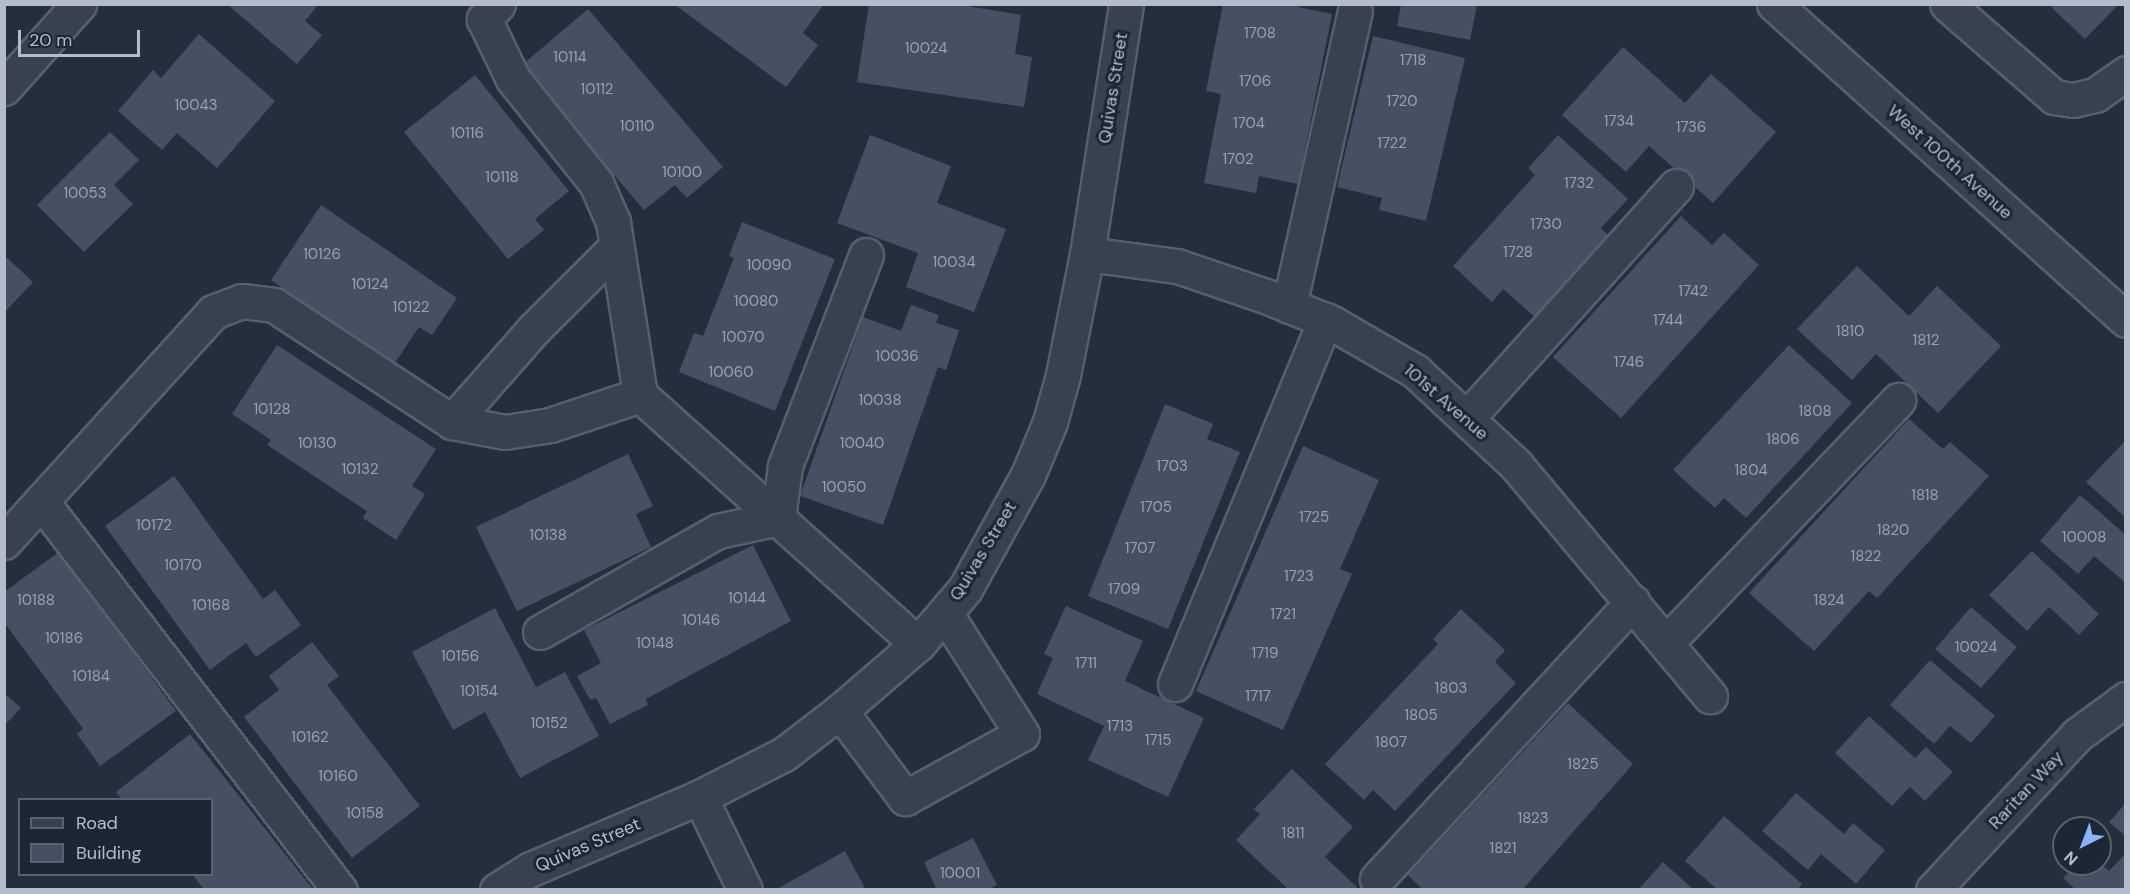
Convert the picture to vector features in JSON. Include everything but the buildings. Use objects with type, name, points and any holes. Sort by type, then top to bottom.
[{"type":"street","points":[[4,88],[80,4]]},
{"type":"street","points":[[498,4],[484,19],[496,46],[513,78],[596,183],[613,222],[640,395],[918,644]]},
{"type":"street","name":"Quivas Street","points":[[497,890],[531,869],[700,797],[784,754],[840,711],[918,644],[945,613],[988,549],[1028,475],[1050,422],[1087,254],[1125,4]]},
{"type":"street","name":"West 100th Avenue","points":[[1773,4],[2126,320]]},
{"type":"street","points":[[1947,4],[2054,97],[2073,100],[2095,95],[2126,73]]},
{"type":"street","points":[[1289,306],[1355,11]]},
{"type":"street","points":[[1468,417],[1676,186]]},
{"type":"street","points":[[452,422],[534,328],[616,247]]},
{"type":"street","name":"101st Avenue","points":[[1087,254],[1177,266],[1289,306],[1325,320],[1415,372],[1468,417],[1516,465],[1667,642],[1710,696]]},
{"type":"street","points":[[778,518],[785,466],[866,255]]},
{"type":"street","points":[[4,542],[213,312],[242,301],[274,305],[452,422],[506,432],[550,425],[640,395]]},
{"type":"street","points":[[1175,684],[1325,320]]},
{"type":"street","points":[[1667,642],[1898,400]]},
{"type":"street","points":[[41,501],[340,890]]},
{"type":"street","points":[[540,632],[718,531],[778,518]]},
{"type":"street","points":[[1377,879],[1633,603]]},
{"type":"street","points":[[840,711],[905,798],[1022,734],[945,613]]},
{"type":"street","name":"Raritan Way","points":[[1933,890],[2077,735],[2126,699]]},
{"type":"street","points":[[700,797],[745,890]]}]
